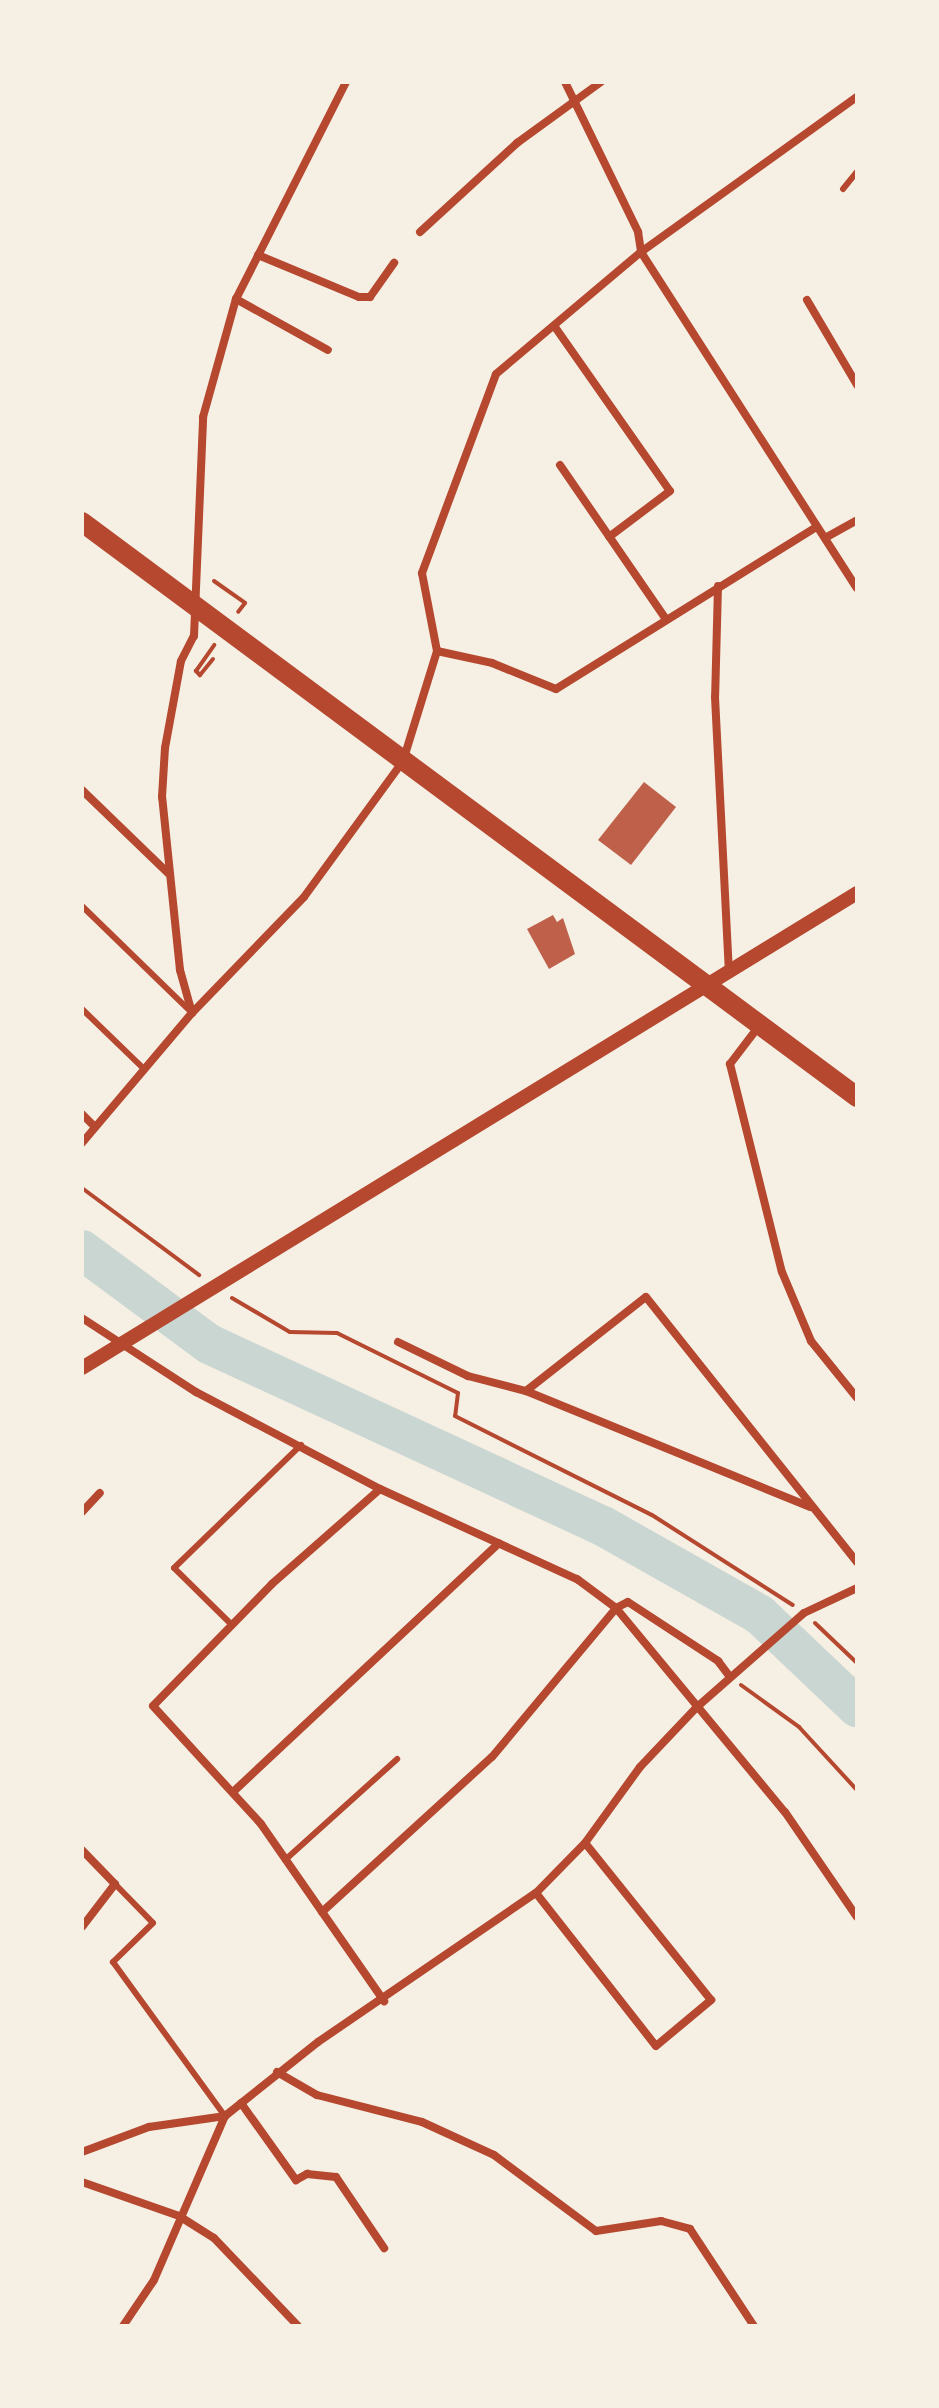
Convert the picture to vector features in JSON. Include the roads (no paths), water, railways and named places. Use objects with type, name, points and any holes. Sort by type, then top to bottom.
[{"type":"main road","points":[[82,522],[857,1097]]},
{"type":"street","points":[[565,82],[638,232],[641,252],[857,588]]},
{"type":"street","points":[[420,232],[517,143],[601,82]]},
{"type":"street","points":[[192,1013],[180,970],[168,873],[165,748],[181,661],[194,636],[203,417],[236,299],[343,83]]},
{"type":"street","points":[[82,1143],[192,1013],[304,897],[403,761],[437,651],[422,573],[496,374],[641,252],[857,97]]},
{"type":"street","points":[[258,255],[359,297],[370,297],[394,263]]},
{"type":"street","points":[[236,299],[328,350]]},
{"type":"street","points":[[807,300],[857,385]]},
{"type":"street","points":[[555,327],[670,491],[609,537]]},
{"type":"street","points":[[560,465],[666,619]]},
{"type":"street","points":[[825,538],[857,520]]},
{"type":"street","points":[[437,651],[492,663],[556,689],[816,527]]},
{"type":"street","points":[[718,586],[715,697],[729,975]]},
{"type":"street","points":[[82,790],[168,873]]},
{"type":"street","points":[[82,1368],[729,975],[857,893]]},
{"type":"street","points":[[759,1026],[730,1064],[782,1272],[811,1341],[857,1398]]},
{"type":"street","points":[[82,1114],[95,1127]]},
{"type":"street","points":[[526,1391],[646,1297],[857,1562]]},
{"type":"street","points":[[82,1318],[380,1489],[577,1579],[616,1608],[785,1812],[857,1917]]},
{"type":"street","points":[[398,1342],[468,1376],[526,1391],[811,1508]]},
{"type":"street","points":[[380,1489],[232,1625],[153,1706],[233,1792],[384,2001]]},
{"type":"street","points":[[82,1512],[100,1493]]},
{"type":"street","points":[[233,1792],[499,1543]]},
{"type":"street","points":[[123,2326],[154,2280],[179,2216],[225,2116],[277,2072],[384,2001],[536,1893],[585,1843],[640,1767],[697,1707],[802,1615],[857,1588]]},
{"type":"street","points":[[322,1912],[492,1757],[616,1608],[628,1602],[718,1661],[732,1674]]},
{"type":"street","points":[[536,1893],[656,2046],[711,2000],[585,1843]]},
{"type":"street","points":[[82,1850],[115,1884],[82,1927]]},
{"type":"street","points":[[277,2072],[317,2095],[422,2122],[494,2155],[596,2231],[661,2221],[690,2229],[754,2326]]},
{"type":"street","points":[[241,2103],[296,2180],[307,2174],[336,2177],[384,2248]]},
{"type":"street","points":[[82,2152],[149,2127],[225,2116]]},
{"type":"street","points":[[82,2182],[179,2216],[252,2272],[298,2326]]},
{"type":"lane","points":[[843,189],[857,172]]},
{"type":"lane","points":[[82,906],[192,1013]]},
{"type":"lane","points":[[82,1009],[143,1068]]},
{"type":"lane","points":[[232,1625],[174,1568],[301,1445]]},
{"type":"lane","points":[[285,1860],[397,1759]]},
{"type":"lane","points":[[115,1884],[153,1923],[113,1962],[225,2116]]},
{"type":"waterway","points":[[82,1250],[209,1344],[603,1526],[760,1615],[857,1707]]}]
